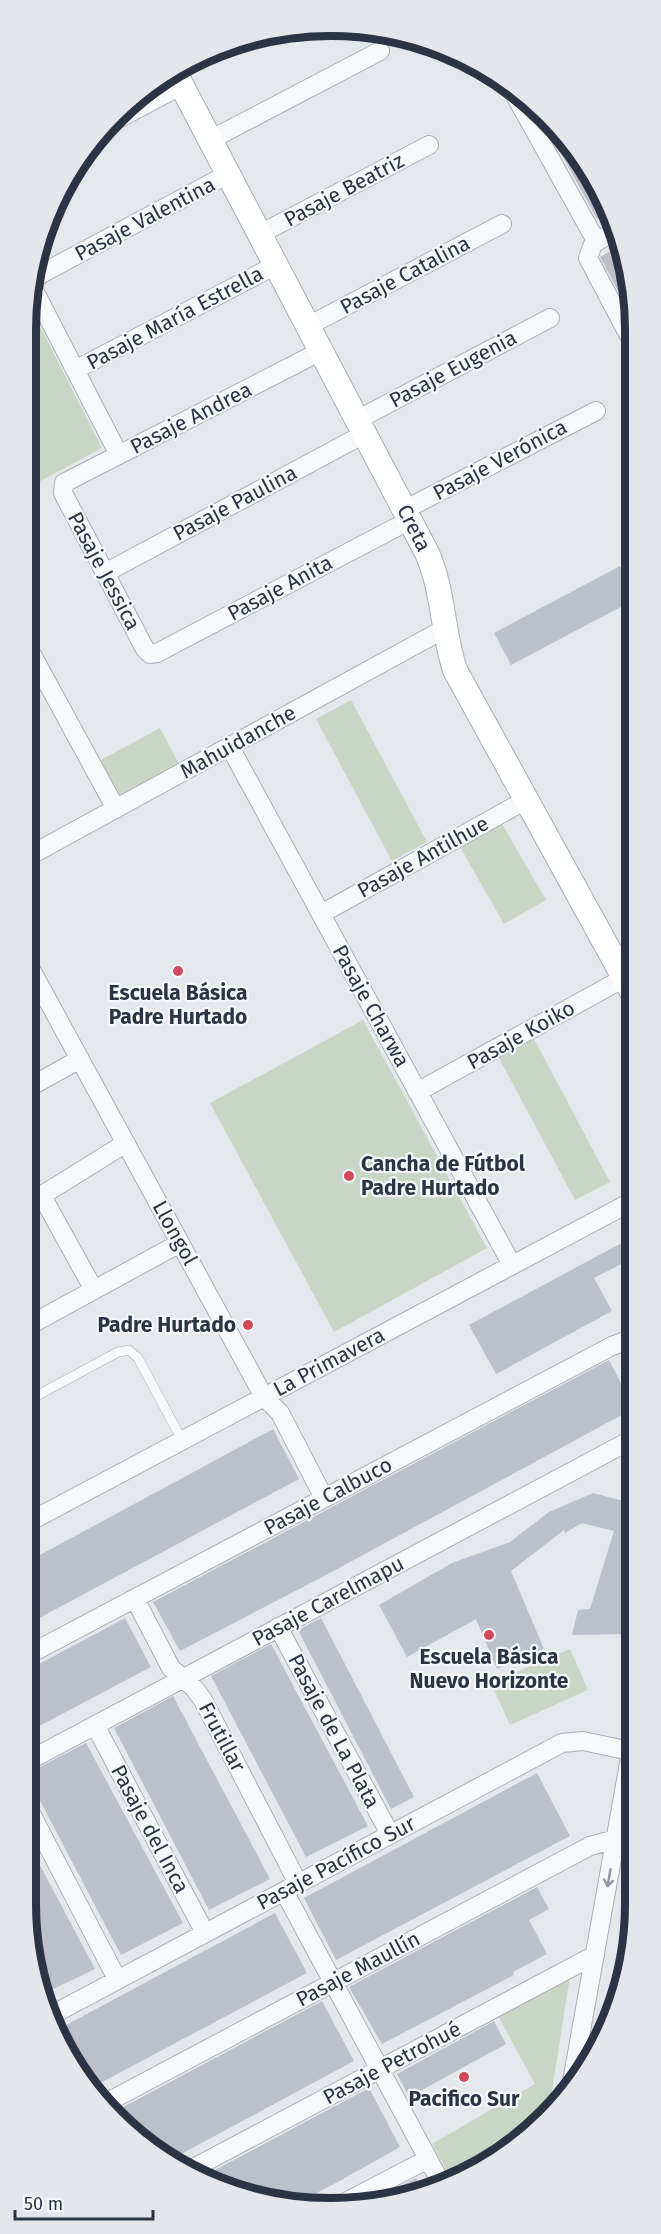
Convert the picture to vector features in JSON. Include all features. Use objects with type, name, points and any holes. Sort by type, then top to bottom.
[{"type":"street","points":[[210,141],[380,51]]},
{"type":"street","name":"Creta","points":[[178,78],[407,515],[439,582],[455,670],[625,980]]},
{"type":"street","points":[[521,106],[596,241]]},
{"type":"street","name":"Pasaje Beatriz","points":[[260,234],[429,145]]},
{"type":"street","name":"Pasaje Valentina","points":[[42,274],[228,174]]},
{"type":"street","name":"Pasaje Catalina","points":[[308,326],[502,224]]},
{"type":"street","points":[[608,234],[596,241],[588,251],[590,264],[625,329]]},
{"type":"street","name":"Pasaje María Estrella","points":[[75,370],[276,265]]},
{"type":"street","points":[[38,298],[119,455]]},
{"type":"street","name":"Pasaje Eugenia","points":[[361,427],[550,318]]},
{"type":"street","name":"Pasaje Andrea","points":[[63,486],[68,481],[321,351]]},
{"type":"street","name":"Pasaje Verónica","points":[[407,515],[596,411]]},
{"type":"street","name":"Pasaje Paulina","points":[[105,573],[361,427]]},
{"type":"street","name":"Pasaje Jessica","points":[[63,486],[63,493],[150,654]]},
{"type":"street","name":"Pasaje Anita","points":[[150,654],[157,653],[407,515]]},
{"type":"street","name":"Mahuidanche","points":[[36,852],[446,628]]},
{"type":"street","points":[[36,662],[116,809]]},
{"type":"street","name":"Pasaje Charwa","points":[[230,747],[512,1265]]},
{"type":"street","name":"Pasaje Antilhue","points":[[321,914],[526,800]]},
{"type":"street","name":"Pasaje Koiko","points":[[417,1092],[625,987]]},
{"type":"street","name":"Llongol","points":[[36,991],[80,1059],[264,1397],[280,1413],[324,1498]]},
{"type":"street","points":[[36,1084],[80,1059]]},
{"type":"street","points":[[36,1199],[126,1143]]},
{"type":"street","points":[[36,1202],[94,1290]]},
{"type":"street","name":"La Primavera","points":[[36,1518],[625,1205]]},
{"type":"street","points":[[36,1322],[180,1243]]},
{"type":"street","name":"Pasaje Calbuco","points":[[36,1651],[612,1346],[625,1341]]},
{"type":"street","name":"Pasaje Carelmapu","points":[[36,1757],[625,1443]]},
{"type":"street","name":"Frutillar","points":[[135,1599],[168,1662],[203,1700],[333,1982],[438,2178]]},
{"type":"street","name":"Pasaje de La Plata","points":[[278,1627],[390,1834]]},
{"type":"street","name":"Pasaje del Inca","points":[[95,1725],[205,1933]]},
{"type":"street","name":"Pasaje Pacífico Sur","points":[[57,2012],[562,1743],[583,1741],[625,1750]]},
{"type":"street","points":[[575,2068],[625,1787]]},
{"type":"street","points":[[36,1823],[117,1980]]},
{"type":"street","name":"Pasaje Maullín","points":[[111,2100],[590,1846],[616,1839]]},
{"type":"street","name":"Pasaje Petrohué","points":[[197,2166],[595,1955]]},
{"type":"street","points":[[356,2196],[428,2158]]},
{"type":"lane","points":[[36,1396],[118,1352],[129,1350],[136,1354],[182,1440]]},
{"type":"green space","points":[[36,326],[38,329],[41,328],[102,448],[36,483]]},
{"type":"green space","points":[[351,700],[427,842],[392,861],[316,719]]},
{"type":"green space","points":[[160,728],[179,764],[120,797],[101,760]]},
{"type":"green space","points":[[502,824],[546,900],[504,924],[460,847]]},
{"type":"green space","name":"Cancha de Fútbol Padre Hurtado","points":[[363,1020],[487,1248],[334,1332],[210,1103]]},
{"type":"green space","points":[[534,1039],[610,1182],[575,1200],[499,1058]]},
{"type":"green space","points":[[570,1649],[588,1690],[510,1725],[491,1683]]},
{"type":"green space","points":[[570,1976],[551,2099],[510,2137],[478,2159],[449,2174],[432,2144],[535,2084],[497,2014]]},
{"type":"building","points":[[559,145],[564,151],[586,183],[602,216],[597,219],[557,146]]},
{"type":"building","points":[[613,249],[623,300],[600,257]]},
{"type":"building","points":[[620,566],[625,576],[625,605],[511,665],[494,633]]},
{"type":"building","points":[[625,1241],[625,1262],[594,1278],[612,1311],[496,1374],[469,1325]]},
{"type":"building","points":[[609,1360],[625,1391],[625,1413],[180,1651],[153,1602]]},
{"type":"building","points":[[273,1429],[299,1479],[36,1620],[36,1557]]},
{"type":"building","points":[[593,1493],[625,1501],[624,1634],[572,1635],[578,1610],[590,1609],[614,1531],[582,1523],[565,1533],[564,1530],[511,1571],[544,1649],[497,1669],[476,1619],[407,1657],[379,1605],[452,1563],[510,1542],[549,1512]]},
{"type":"building","points":[[125,1618],[151,1667],[36,1728],[36,1666]]},
{"type":"building","points":[[321,1618],[414,1797],[391,1809],[298,1630]]},
{"type":"building","points":[[271,1644],[368,1826],[306,1857],[211,1676]]},
{"type":"building","points":[[173,1696],[270,1879],[209,1910],[114,1728]]},
{"type":"building","points":[[86,1743],[183,1923],[121,1955],[36,1793],[36,1769]]},
{"type":"building","points":[[537,1773],[570,1836],[336,1960],[304,1898]]},
{"type":"building","points":[[36,1858],[95,1969],[50,1991],[42,1961],[37,1923]]},
{"type":"building","points":[[537,1887],[549,1909],[529,1920],[547,1954],[513,1972],[514,1975],[382,2044],[349,1987]]},
{"type":"building","points":[[275,1913],[307,1973],[98,2084],[75,2051],[63,2027]]},
{"type":"building","points":[[322,2001],[354,2061],[178,2156],[151,2137],[119,2109]]},
{"type":"building","points":[[494,2021],[506,2044],[409,2097],[397,2074]]},
{"type":"building","points":[[369,2088],[400,2147],[309,2197],[254,2188],[210,2173]]},
{"type":"building","points":[[416,2178],[419,2184],[407,2188],[390,2192]]},
{"type":"place","name":"Escuela Básica Padre Hurtado","points":[[178,971]]},
{"type":"place","name":"Cancha de Fútbol Padre Hurtado","points":[[349,1176]]},
{"type":"place","name":"Padre Hurtado","points":[[248,1325]]},
{"type":"place","name":"Escuela Básica Nuevo Horizonte","points":[[489,1635]]},
{"type":"place","name":"Pacifico Sur","points":[[464,2077]]}]
